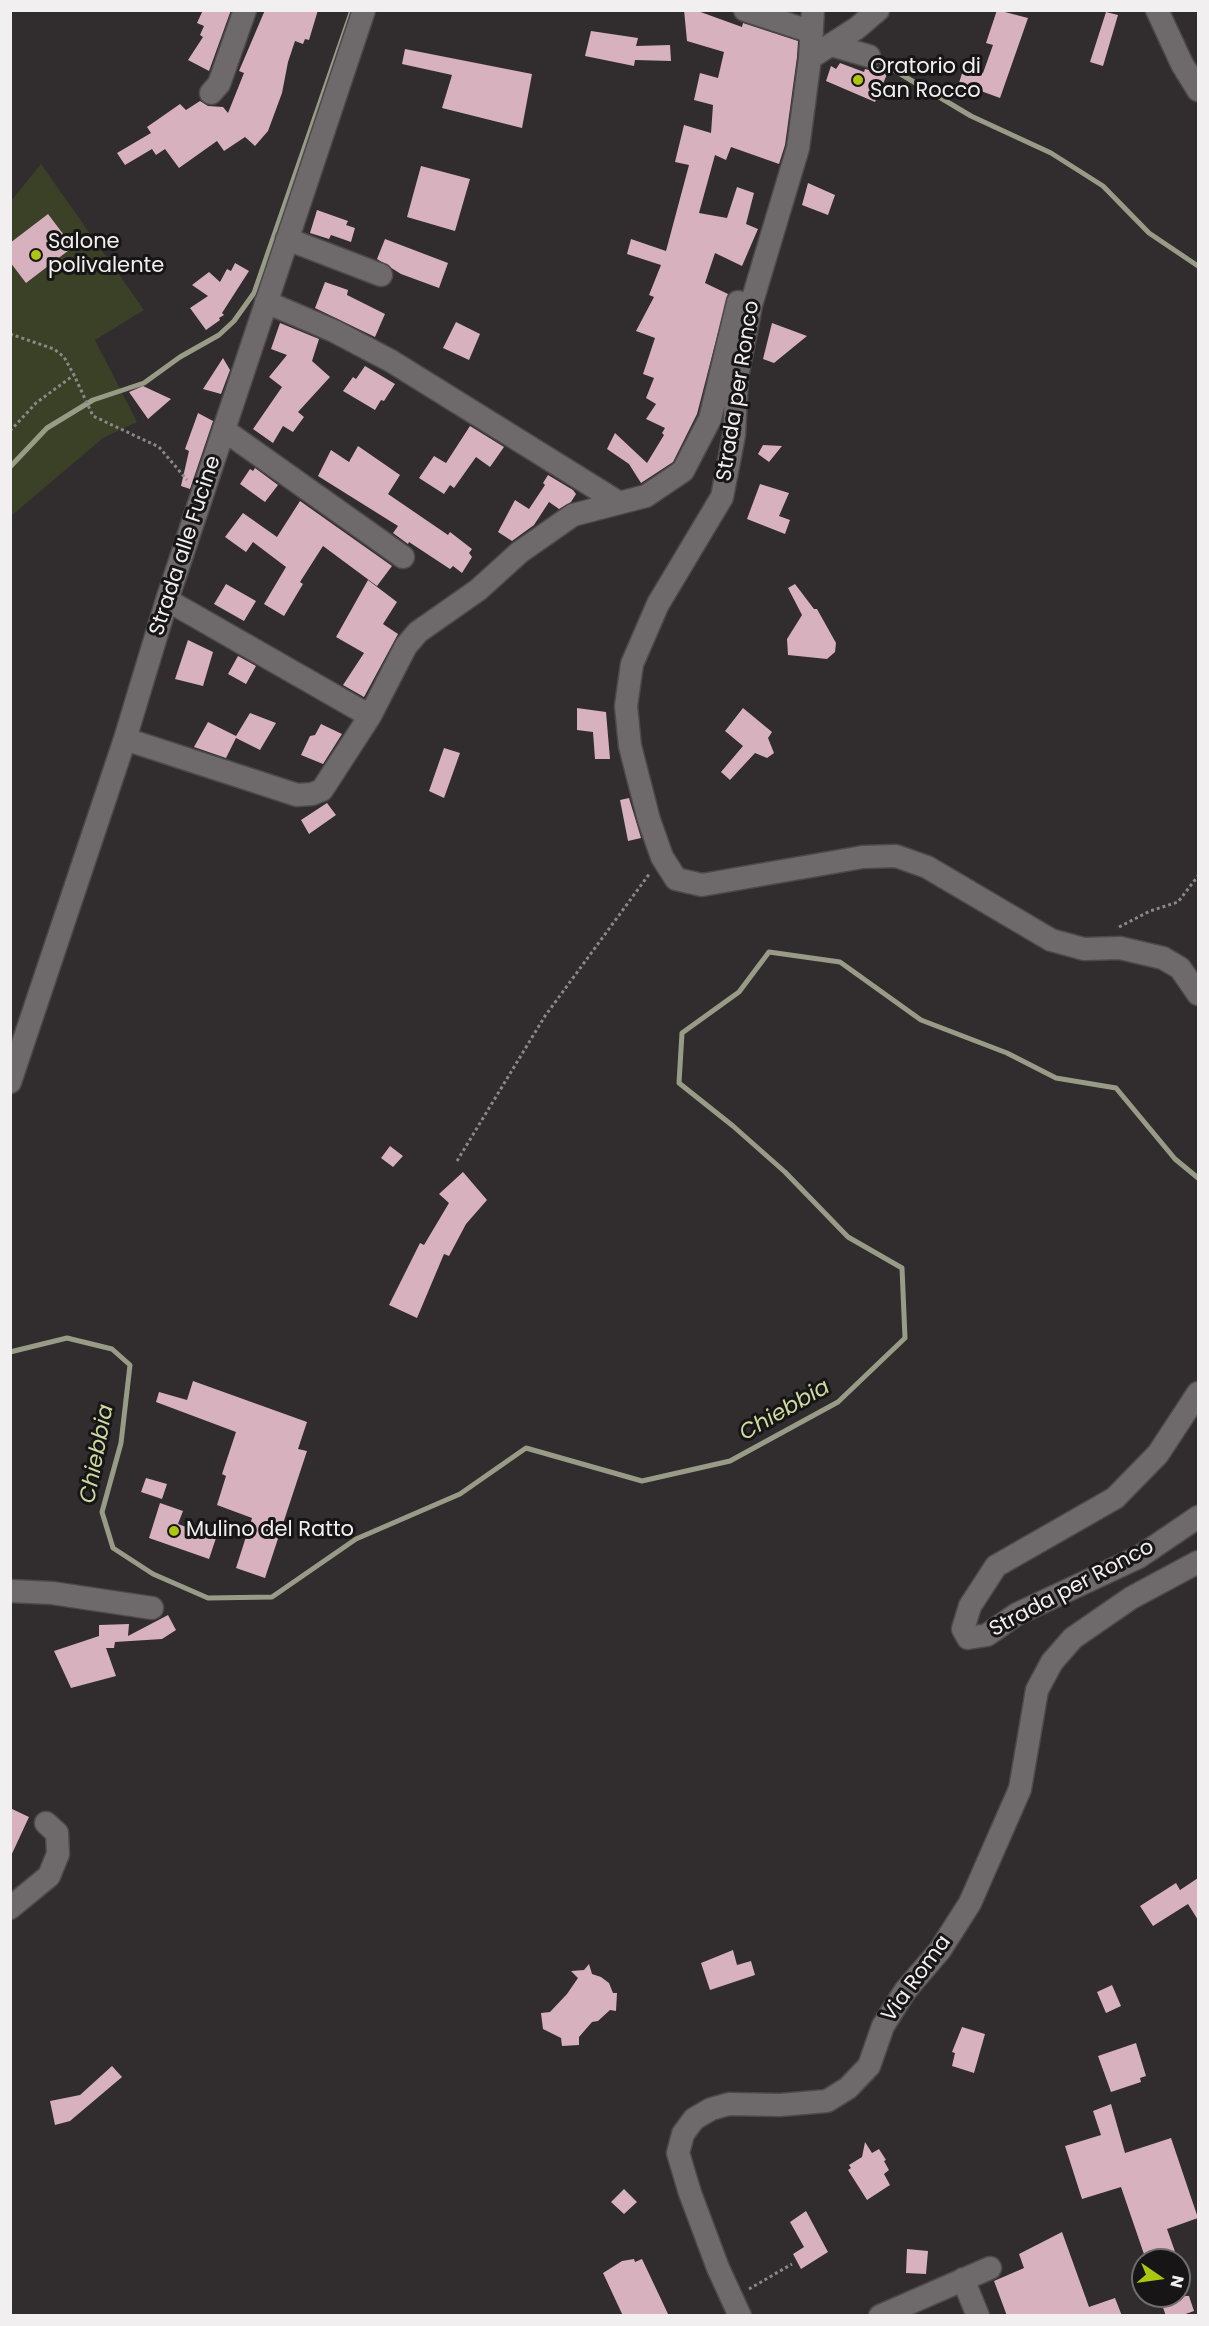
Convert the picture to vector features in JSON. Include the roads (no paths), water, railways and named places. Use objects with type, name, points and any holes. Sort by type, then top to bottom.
[{"type":"street","points":[[212,93],[219,84],[245,10]]},
{"type":"street","name":"Strada alle Fucine","points":[[10,1082],[124,739],[201,497],[364,10]]},
{"type":"street","points":[[745,10],[812,21]]},
{"type":"street","points":[[810,58],[878,10]]},
{"type":"street","points":[[1157,10],[1182,64],[1198,90]]},
{"type":"street","name":"Strada per Ronco","points":[[812,21],[810,58],[798,148],[785,185],[752,305],[737,377],[734,435],[722,497],[658,604],[632,664],[626,706],[630,746],[649,820],[662,857],[676,879],[702,885],[863,857],[896,856],[927,867],[1051,940],[1084,949],[1120,948],[1163,958],[1180,968],[1198,994]]},
{"type":"street","points":[[831,45],[869,56]]},
{"type":"street","points":[[124,739],[297,795],[312,794],[322,790],[370,716],[406,646],[418,632],[477,590],[520,552],[573,514],[646,496],[665,485],[682,471],[710,419],[722,361],[756,246],[773,199],[785,185]]},
{"type":"street","points":[[288,238],[381,275]]},
{"type":"street","points":[[266,302],[334,331],[391,361],[618,502]]},
{"type":"street","points":[[224,430],[403,558]]},
{"type":"street","points":[[167,600],[370,716]]},
{"type":"street","name":"Strada per Ronco","points":[[1198,1393],[1158,1454],[1115,1498],[996,1566],[970,1606],[963,1629],[968,1638],[987,1635],[1017,1614],[1139,1557],[1198,1517]]},
{"type":"street","name":"Strada per Ronco","points":[[1020,1789],[1036,1690],[1052,1662],[1073,1638],[1131,1598],[1198,1562]]},
{"type":"street","points":[[10,1591],[52,1593],[152,1608]]},
{"type":"street","name":"Via Roma","points":[[736,2307],[687,2183],[678,2153],[683,2134],[694,2119],[711,2109],[729,2104],[780,2105],[827,2101],[848,2088],[869,2066],[883,2026],[905,1991],[940,1950],[970,1903],[1020,1789]]},
{"type":"street","points":[[10,1908],[49,1876],[58,1854],[57,1833],[46,1823]]},
{"type":"street","points":[[879,2316],[990,2268]]},
{"type":"street","points":[[963,2279],[978,2316]]},
{"type":"waterway","points":[[10,467],[47,428],[93,400],[144,383],[180,357],[219,335],[234,321],[254,293],[352,10]]},
{"type":"waterway","points":[[882,63],[971,116],[1051,153],[1103,186],[1149,233],[1198,266]]},
{"type":"waterway","name":"Chiebbia","points":[[10,1352],[67,1338],[112,1349],[130,1365],[121,1443],[102,1512],[113,1548],[153,1574],[208,1598],[272,1597],[356,1539],[460,1494],[526,1448],[642,1481],[730,1461],[838,1402],[905,1338],[902,1268],[848,1237],[785,1172],[679,1083],[682,1033],[739,992],[769,952],[840,962],[921,1020],[1007,1053],[1056,1078],[1116,1088],[1175,1159],[1198,1178]]},
{"type":"place","name":"Oratorio di San Rocco","points":[[858,80]]},
{"type":"place","name":"Salone polivalente","points":[[36,255]]},
{"type":"place","name":"Mulino del Ratto","points":[[174,1531]]}]
